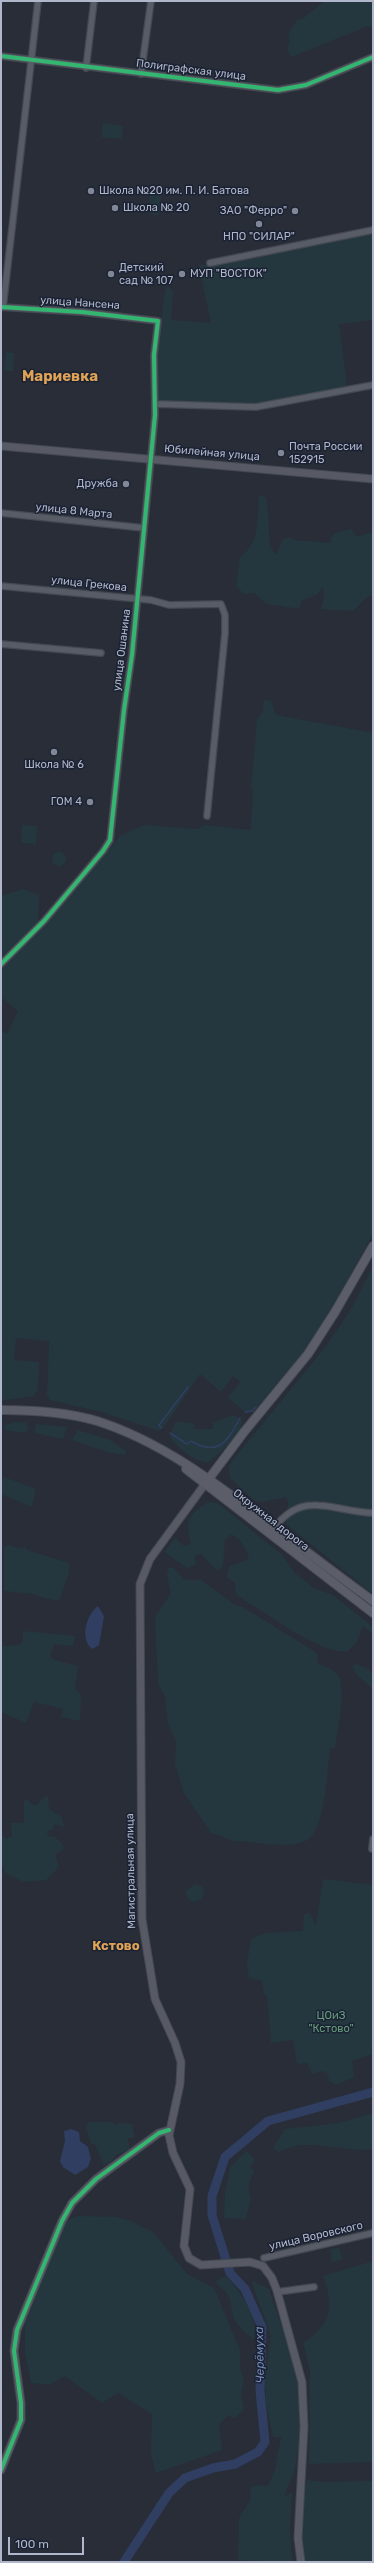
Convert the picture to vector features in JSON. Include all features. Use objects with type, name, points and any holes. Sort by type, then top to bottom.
[{"type":"main road","name":"Юбилейная улица","points":[[1,446],[373,479]]},
{"type":"main road","points":[[208,1481],[244,1432],[308,1354],[336,1312],[373,1246]]},
{"type":"main road","name":"Окружная дорога","points":[[1,1410],[37,1411],[84,1418],[109,1425],[155,1446],[275,1527],[373,1602]]},
{"type":"main road","name":"Окружная дорога","points":[[208,1481],[373,1613]]},
{"type":"main road","name":"Магистральная улица","points":[[169,2130],[179,2092],[181,2062],[175,2043],[155,1999],[145,1950],[141,1914],[139,1589],[142,1573],[150,1559],[208,1481]]},
{"type":"main road","points":[[1,2470],[21,2420],[21,2403],[14,2351],[17,2330],[58,2228],[72,2203],[103,2173],[159,2133],[169,2130],[173,2153],[190,2189],[190,2201],[184,2236],[185,2250],[193,2261],[211,2266],[246,2262],[264,2266],[272,2278],[297,2356],[304,2399],[298,2538],[301,2562]]},
{"type":"street","points":[[2,307],[38,1]]},
{"type":"street","points":[[86,68],[94,1]]},
{"type":"street","points":[[141,74],[151,1]]},
{"type":"street","name":"Полиграфская улица","points":[[1,56],[86,68],[281,90],[306,85],[373,57]]},
{"type":"street","points":[[210,263],[373,230]]},
{"type":"street","name":"улица Нансена","points":[[2,307],[89,312],[158,321]]},
{"type":"street","name":"улица Ошанина","points":[[1,964],[44,921],[109,842],[138,599],[156,404],[154,355],[158,321]]},
{"type":"street","points":[[156,404],[256,407],[373,385]]},
{"type":"street","name":"улица 8 Марта","points":[[1,513],[144,528]]},
{"type":"street","name":"улица Грекова","points":[[1,586],[138,599],[169,605],[221,604],[225,615],[225,633],[207,816]]},
{"type":"street","points":[[1,644],[101,653]]},
{"type":"street","points":[[275,1527],[282,1518],[298,1507],[314,1504],[373,1513]]},
{"type":"street","points":[[372,1849],[373,1840]]},
{"type":"street","name":"улица Воровского","points":[[264,2258],[373,2233]]},
{"type":"street","points":[[277,2292],[314,2287]]},
{"type":"green space","points":[[325,1],[373,1],[373,28],[368,26],[291,57],[287,48],[290,42],[288,34],[297,20],[302,19]]},
{"type":"green space","points":[[103,123],[123,126],[122,139],[101,137]]},
{"type":"green space","points":[[150,194],[161,195],[159,215],[149,214]]},
{"type":"green space","points":[[373,231],[373,320],[339,324],[347,386],[256,405],[158,402],[157,355],[165,290],[168,286],[173,292],[171,320],[211,323],[199,265],[211,265]]},
{"type":"green space","points":[[6,352],[14,353],[13,371],[4,371]]},
{"type":"green space","points":[[259,495],[265,497],[267,500],[270,546],[276,555],[283,539],[291,537],[294,540],[331,543],[331,537],[336,533],[352,529],[356,537],[373,532],[373,595],[367,597],[353,611],[321,609],[324,599],[323,587],[317,595],[301,601],[300,609],[267,604],[254,593],[244,594],[236,586],[240,557],[247,551],[255,537],[258,521]]},
{"type":"green space","points":[[264,700],[271,701],[276,715],[373,733],[373,1234],[331,1309],[304,1351],[253,1412],[245,1412],[228,1398],[240,1382],[233,1376],[221,1392],[200,1374],[164,1427],[159,1431],[102,1412],[50,1400],[47,1396],[49,1341],[16,1338],[14,1360],[39,1362],[38,1390],[33,1396],[1,1401],[1,1030],[7,1034],[18,1011],[1,997],[1,968],[50,919],[121,835],[144,825],[197,829],[205,825],[251,830],[253,789],[251,789],[257,719],[263,711]]},
{"type":"green space","points":[[22,825],[37,826],[36,844],[21,843]]},
{"type":"green space","points":[[59,852],[64,854],[66,859],[64,864],[59,866],[54,864],[52,859],[54,854]]},
{"type":"green space","points":[[23,889],[39,895],[38,922],[1,957],[1,896]]},
{"type":"green space","points":[[373,1266],[373,1594],[286,1524],[288,1502],[286,1497],[262,1502],[254,1500],[230,1478],[229,1465],[326,1346],[350,1311]]},
{"type":"green space","points":[[232,1415],[242,1419],[240,1429],[224,1449],[208,1462],[203,1462],[187,1454],[170,1437],[175,1422],[194,1423],[194,1429],[213,1429],[213,1423]]},
{"type":"green space","points":[[15,1422],[27,1423],[28,1430],[24,1433],[5,1430],[5,1425]]},
{"type":"green space","points":[[36,1424],[67,1427],[63,1439],[35,1433]]},
{"type":"green space","points":[[78,1430],[110,1440],[126,1451],[124,1455],[107,1452],[72,1440]]},
{"type":"green space","points":[[4,1477],[36,1489],[32,1505],[29,1506],[1,1494],[1,1483]]},
{"type":"green space","points":[[210,1502],[219,1504],[281,1554],[295,1573],[314,1588],[333,1595],[373,1627],[373,1634],[363,1626],[356,1643],[347,1652],[335,1650],[322,1646],[296,1633],[247,1602],[236,1594],[235,1583],[227,1577],[229,1566],[246,1561],[249,1555],[239,1539],[231,1534],[225,1540],[223,1567],[216,1570],[201,1554],[195,1556],[196,1565],[187,1568],[164,1552],[175,1538],[184,1546],[191,1544],[188,1530],[190,1518],[197,1510]]},
{"type":"green space","points":[[7,1545],[23,1549],[24,1546],[27,1550],[69,1563],[69,1573],[59,1601],[33,1594],[4,1591],[4,1548]]},
{"type":"green space","points":[[173,1567],[184,1580],[201,1580],[237,1606],[243,1607],[317,1653],[318,1663],[335,1672],[340,1679],[342,1698],[339,1721],[335,1748],[330,1749],[321,1815],[311,1837],[303,1842],[287,1845],[270,1844],[236,1841],[212,1834],[184,1793],[175,1764],[176,1741],[168,1724],[165,1696],[158,1684],[155,1617],[171,1593],[167,1575],[168,1568]]},
{"type":"green space","points":[[23,1631],[75,1636],[73,1646],[54,1644],[50,1656],[54,1660],[78,1666],[75,1689],[81,1694],[80,1721],[61,1717],[63,1709],[34,1702],[26,1723],[1,1712],[1,1646],[19,1645],[23,1642]]},
{"type":"green space","points":[[355,1664],[371,1672],[373,1678],[373,1689],[359,1677],[352,1667]]},
{"type":"green space","points":[[44,1797],[48,1797],[49,1809],[62,1817],[62,1822],[65,1824],[64,1827],[55,1824],[52,1830],[47,1831],[48,1836],[55,1837],[62,1843],[63,1850],[55,1854],[59,1867],[46,1880],[23,1882],[4,1872],[4,1867],[1,1866],[1,1835],[7,1839],[12,1836],[11,1823],[24,1823],[24,1799],[28,1800],[33,1805],[37,1805]]},
{"type":"green space","name":"ЦОиЗ \"Кстово\"","points":[[323,1879],[373,1885],[373,2054],[352,2061],[354,2077],[337,2085],[329,2081],[328,2074],[323,2071],[312,2074],[307,2063],[297,2064],[293,2040],[271,2043],[267,1995],[264,1995],[262,1981],[249,1978],[247,1963],[251,1939],[265,1933],[303,1931],[304,1914],[310,1913],[316,1926]]},
{"type":"green space","points":[[196,1884],[202,1887],[204,1893],[202,1899],[194,1902],[188,1899],[185,1891]]},
{"type":"green space","points":[[373,2113],[373,2149],[361,2150],[301,2145],[290,2147],[279,2152],[273,2148],[285,2129],[339,2123]]},
{"type":"green space","points":[[89,2122],[113,2122],[114,2125],[123,2123],[132,2124],[135,2137],[128,2139],[130,2149],[115,2156],[112,2161],[104,2165],[95,2144],[91,2144],[86,2127]]},
{"type":"green space","points":[[247,2151],[255,2160],[250,2167],[254,2171],[249,2184],[251,2198],[246,2219],[224,2218],[225,2194],[230,2167]]},
{"type":"green space","points":[[78,2216],[115,2217],[131,2221],[154,2233],[187,2274],[214,2288],[240,2350],[240,2369],[244,2380],[241,2394],[244,2409],[235,2418],[228,2415],[219,2425],[222,2450],[156,2473],[151,2454],[152,2414],[118,2393],[102,2403],[65,2376],[49,2385],[31,2383],[25,2352],[25,2324],[64,2226],[68,2220]]},
{"type":"green space","points":[[339,2248],[343,2259],[331,2262],[331,2249]]},
{"type":"green space","points":[[373,2261],[373,2462],[309,2464],[310,2370],[303,2343],[320,2329],[328,2314],[329,2297],[323,2276]]},
{"type":"green space","points":[[225,2276],[237,2289],[247,2305],[254,2323],[254,2340],[237,2324],[233,2317],[231,2302],[228,2294],[218,2286],[216,2281]]},
{"type":"green space","points":[[251,2280],[269,2289],[289,2345],[297,2381],[300,2410],[298,2454],[293,2475],[285,2496],[292,2493],[290,2526],[292,2562],[238,2560],[239,2518],[251,2499],[250,2488],[258,2485],[268,2486],[275,2470],[281,2437],[273,2437],[266,2403],[265,2381],[271,2336]]},
{"type":"green space","points":[[307,2480],[322,2482],[373,2481],[373,2562],[305,2562],[302,2541],[302,2521],[303,2501]]},
{"type":"water","points":[[98,1606],[104,1616],[99,1645],[92,1649],[88,1644],[85,1633],[88,1620]]},
{"type":"water","points":[[71,2129],[79,2132],[80,2141],[88,2147],[91,2159],[88,2167],[75,2175],[63,2167],[60,2161],[65,2141],[64,2131]]},
{"type":"waterway","points":[[161,1428],[159,1425],[188,1387]]},
{"type":"waterway","points":[[245,1412],[252,1411],[256,1407]]},
{"type":"waterway","points":[[170,1433],[187,1444],[191,1441],[200,1446],[208,1448],[215,1447],[226,1440],[240,1418]]},
{"type":"waterway","name":"Черёмуха","points":[[124,2562],[169,2493],[185,2478],[213,2468],[235,2464],[258,2452],[265,2442],[260,2391],[262,2327],[245,2289],[230,2273],[212,2215],[212,2196],[225,2157],[268,2121],[373,2092]]},
{"type":"cycle path","points":[[1,56],[278,90],[306,85],[373,57]]},
{"type":"cycle path","points":[[1,307],[82,312],[158,321],[154,355],[155,415],[132,655],[124,710],[110,840],[103,851],[44,921],[1,964]]},
{"type":"cycle path","points":[[1,2470],[21,2420],[21,2403],[14,2351],[17,2330],[62,2221],[72,2203],[96,2179],[159,2133],[169,2130]]},
{"type":"place","name":"Школа №20 им. П. И. Батова","points":[[91,191]]},
{"type":"place","name":"Школа № 20","points":[[115,208]]},
{"type":"place","name":"ЗАО \"Ферро\"","points":[[295,211]]},
{"type":"place","name":"НПО \"СИЛАР\"","points":[[259,224]]},
{"type":"place","name":"Детский сад № 107","points":[[111,274]]},
{"type":"place","name":"МУП \"ВОСТОК\"","points":[[182,274]]},
{"type":"place","name":"Почта России 152915","points":[[281,453]]},
{"type":"place","name":"Дружба","points":[[126,484]]},
{"type":"place","name":"Школа № 6","points":[[54,752]]},
{"type":"place","name":"ГОМ 4","points":[[90,802]]},
{"type":"district","name":"Мариевка","points":[[60,377]]},
{"type":"district","name":"Кстово","points":[[116,1946]]}]
